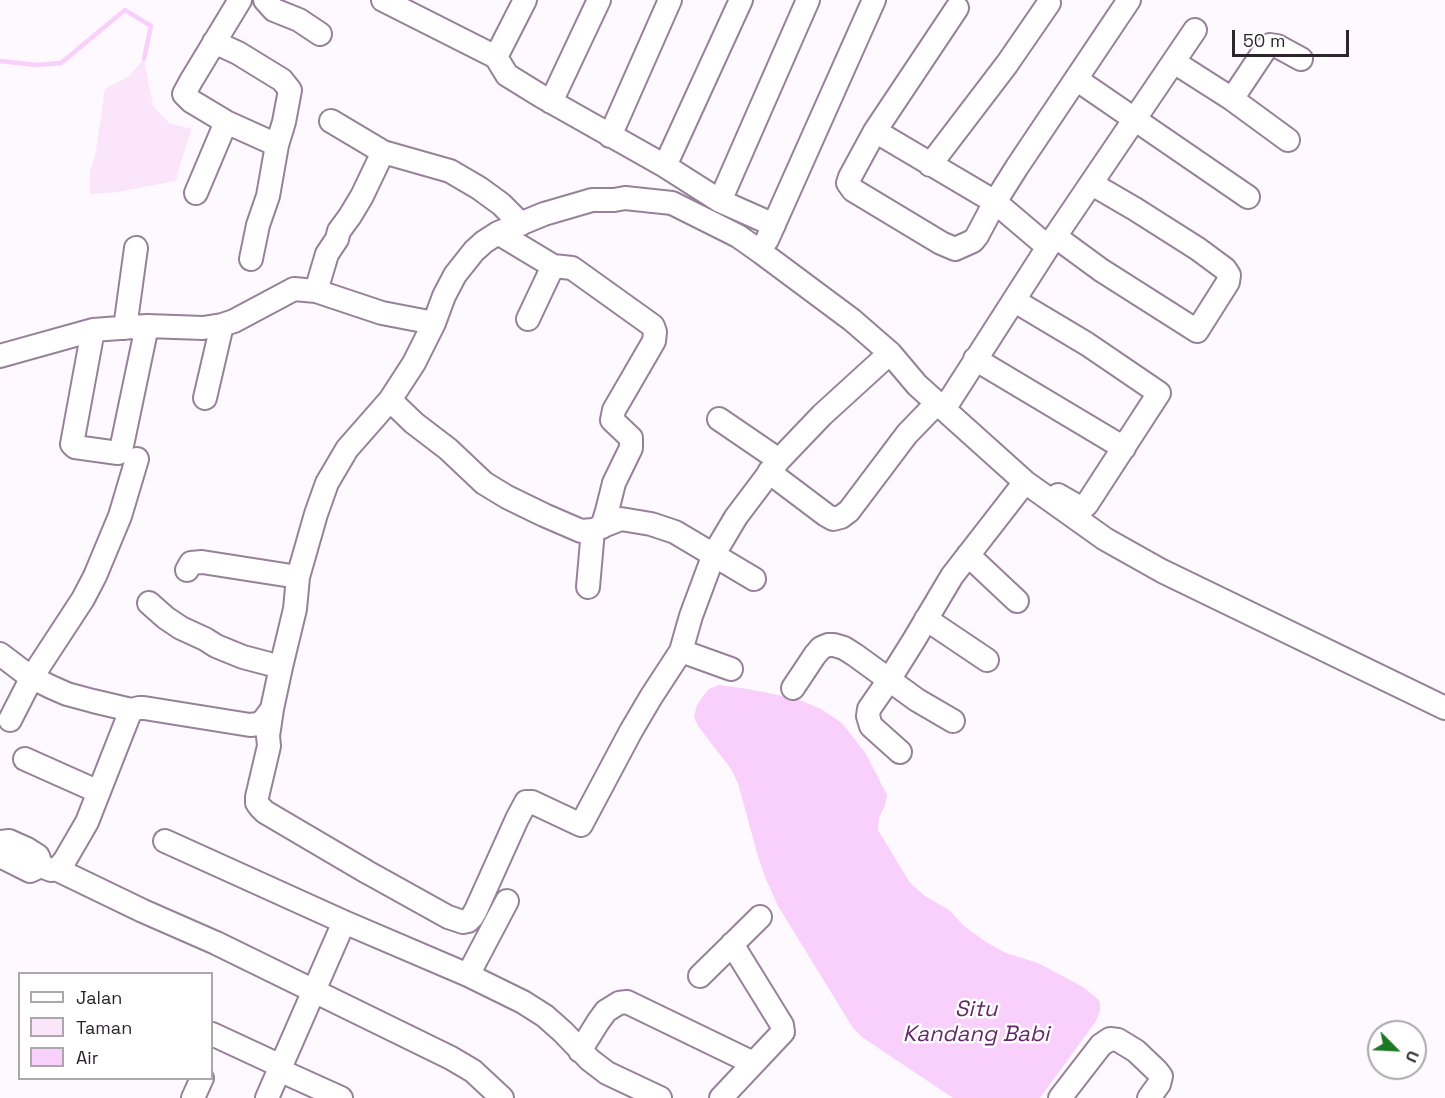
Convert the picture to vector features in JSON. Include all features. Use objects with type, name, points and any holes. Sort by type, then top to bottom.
[{"type":"street","points":[[240,0],[184,94],[191,101],[226,122],[277,145]]},
{"type":"street","points":[[265,0],[273,10],[299,20],[320,34]]},
{"type":"street","points":[[383,0],[496,57],[507,75],[551,102],[665,166],[720,201],[774,225]]},
{"type":"street","points":[[551,102],[599,0]]},
{"type":"street","points":[[610,136],[670,0]]},
{"type":"street","points":[[665,166],[741,0]]},
{"type":"street","points":[[720,201],[808,0]]},
{"type":"street","points":[[762,253],[874,0]]},
{"type":"street","points":[[957,8],[874,131],[848,183],[853,190],[955,249],[973,241],[980,232],[995,202],[1129,0]]},
{"type":"street","points":[[496,57],[522,1]]},
{"type":"street","points":[[930,165],[1007,64],[1049,3]]},
{"type":"street","points":[[719,419],[826,515],[833,519],[842,517],[849,511],[907,434],[942,405],[1196,30]]},
{"type":"street","points":[[214,42],[238,53],[282,80],[290,90],[268,196],[258,225],[251,259]]},
{"type":"street","points":[[1232,99],[1270,45],[1277,45],[1301,59]]},
{"type":"street","points":[[1174,62],[1232,99],[1288,140]]},
{"type":"street","points":[[1076,79],[1248,197]]},
{"type":"street","points":[[331,121],[383,152],[450,171],[501,204],[520,224]]},
{"type":"street","points":[[196,193],[226,122]]},
{"type":"street","points":[[874,131],[995,202],[1052,242],[1197,331],[1228,282],[1229,275],[1225,269],[1198,249],[1092,184]]},
{"type":"street","points":[[316,291],[327,254],[362,196],[383,152]]},
{"type":"street","points":[[890,353],[822,415],[774,466],[736,517],[714,554],[681,651],[631,731],[581,825],[532,802],[526,802],[476,909],[468,921],[463,922],[448,917],[367,872],[265,812],[257,803],[269,746],[268,736],[280,667],[295,609],[298,577],[321,500],[346,449],[390,400],[414,363],[455,275],[484,242],[498,233],[544,214],[592,201],[625,198],[672,203],[738,236],[762,253],[852,320],[890,353],[917,385],[942,405],[1046,487],[1079,507],[1083,507],[1159,393],[1087,344],[1015,300]]},
{"type":"street","points":[[498,233],[553,266],[572,268],[653,326],[655,333],[654,341],[614,410],[612,420],[631,438],[631,448],[614,483],[607,512],[597,528],[588,587]]},
{"type":"street","points":[[93,330],[72,444],[75,447],[118,453],[121,450],[136,327],[136,248]]},
{"type":"street","points":[[528,319],[553,266]]},
{"type":"street","points":[[0,356],[93,330],[222,326],[294,289],[316,291],[382,313],[434,323]]},
{"type":"street","points":[[205,398],[222,326]]},
{"type":"street","points":[[975,359],[1124,448]]},
{"type":"street","points":[[390,400],[484,483],[507,497],[581,531],[621,519],[651,524],[675,532],[754,579]]},
{"type":"street","points":[[942,405],[1024,482],[1105,539],[1162,571],[1445,708]]},
{"type":"street","points":[[10,720],[32,677],[83,598],[94,576],[120,516],[137,459]]},
{"type":"street","points":[[900,752],[871,726],[868,709],[889,680],[952,576],[1024,482]]},
{"type":"street","points":[[968,555],[1017,601]]},
{"type":"street","points":[[187,570],[191,563],[202,562],[298,577]]},
{"type":"street","points":[[149,603],[165,618],[216,646],[243,657],[280,667]]},
{"type":"street","points":[[926,619],[987,660]]},
{"type":"street","points":[[793,688],[814,655],[821,648],[834,645],[855,655],[917,700],[953,721]]},
{"type":"street","points":[[681,651],[731,669]]},
{"type":"street","points":[[0,654],[32,677],[66,694],[131,710],[144,708],[250,725],[263,721],[272,709]]},
{"type":"street","points":[[0,856],[30,871],[48,868],[65,860],[87,822],[131,710]]},
{"type":"street","points":[[25,759],[99,792]]},
{"type":"street","points":[[0,842],[9,841],[27,849],[38,856],[48,868],[216,943],[451,1058],[473,1071],[502,1098]]},
{"type":"street","points":[[165,841],[468,975],[523,1002],[545,1016],[580,1051],[607,1073],[660,1098]]},
{"type":"street","points":[[468,975],[507,902]]},
{"type":"street","points":[[700,976],[760,917]]},
{"type":"street","points":[[267,1098],[344,922]]},
{"type":"street","points":[[721,1098],[783,1034],[783,1028],[732,944]]},
{"type":"street","points":[[580,1051],[606,1011],[619,1003],[627,1002],[753,1063]]},
{"type":"street","points":[[1060,1098],[1101,1045],[1110,1039],[1118,1040],[1136,1051],[1161,1076],[1149,1098]]},
{"type":"street","points":[[214,1043],[280,1068],[341,1098]]},
{"type":"street","points":[[193,1098],[201,1080]]},
{"type":"green space","points":[[144,59],[153,106],[169,123],[192,129],[176,181],[117,192],[90,194],[90,171],[95,156],[105,89],[129,76]]},
{"type":"water","name":"Situ Kandang Babi","points":[[719,685],[797,699],[821,709],[842,723],[866,754],[887,795],[879,818],[878,830],[910,883],[925,896],[949,910],[964,926],[986,942],[1006,953],[1038,963],[1083,987],[1098,999],[1100,1011],[1096,1021],[1040,1098],[953,1098],[862,1037],[853,1028],[778,906],[757,853],[738,783],[731,769],[698,726],[694,716],[703,696],[709,689]]},
{"type":"waterway","points":[[0,61],[37,65],[61,63],[125,10],[151,26],[144,59]]}]
